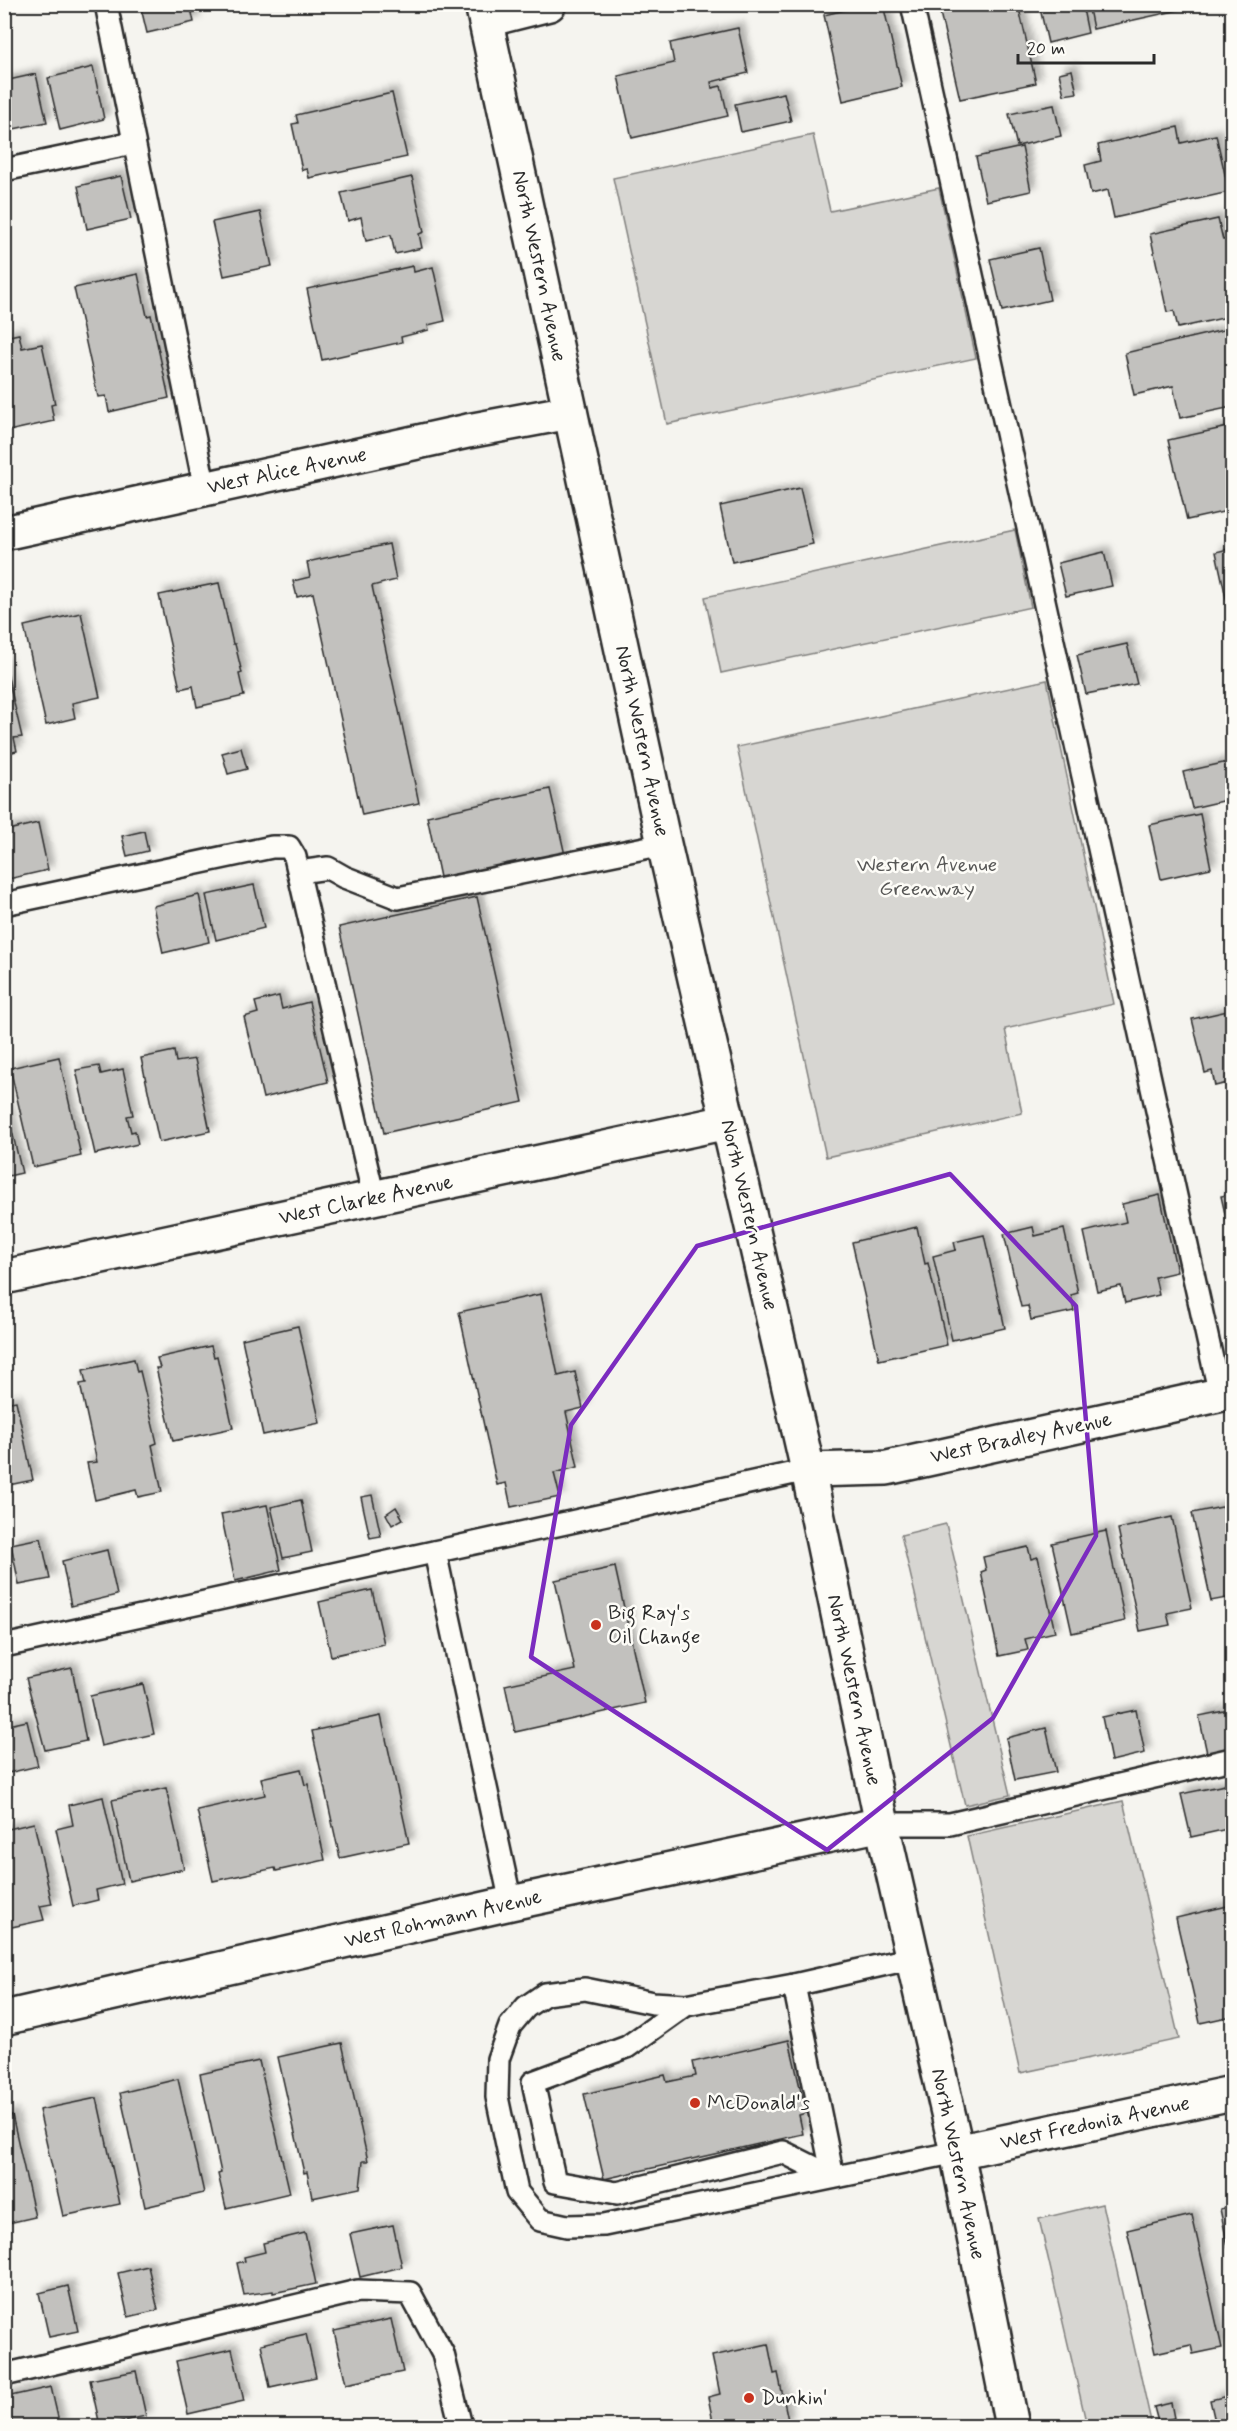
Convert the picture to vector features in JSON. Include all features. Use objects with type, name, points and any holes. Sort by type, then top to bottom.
[{"type":"street","points":[[484,12],[549,4]]},
{"type":"street","name":"North Western Avenue","points":[[484,12],[664,844],[808,1470],[882,1824],[957,2152],[1012,2427]]},
{"type":"street","name":"West Alice Avenue","points":[[4,533],[468,431],[570,412]]},
{"type":"street","name":"West Clarke Avenue","points":[[4,1277],[727,1122]]},
{"type":"street","name":"West Bradley Avenue","points":[[808,1470],[887,1468],[1227,1393]]},
{"type":"street","name":"West Rohmann Avenue","points":[[4,2018],[511,1903],[882,1824]]},
{"type":"street","name":"West Fredonia Avenue","points":[[957,2152],[1233,2093]]},
{"type":"lane","points":[[106,4],[205,489]]},
{"type":"lane","points":[[912,4],[1227,1393]]},
{"type":"lane","points":[[4,170],[133,143]]},
{"type":"lane","points":[[299,872],[328,868],[344,878],[398,897],[664,844]]},
{"type":"lane","points":[[4,904],[272,847],[289,847],[295,857],[299,872],[374,1198]]},
{"type":"lane","points":[[4,1646],[808,1470]]},
{"type":"lane","points":[[435,1552],[511,1903]]},
{"type":"lane","points":[[882,1824],[950,1824],[1233,1759]]},
{"type":"lane","points":[[913,1958],[794,1985],[686,2005],[653,2003],[585,1989],[545,1994],[526,2007],[510,2026],[498,2059],[497,2097],[517,2192],[540,2220],[567,2226],[604,2225],[957,2152]]},
{"type":"lane","points":[[794,1985],[833,2177]]},
{"type":"lane","points":[[686,2005],[627,2047],[533,2082],[555,2182],[617,2193],[783,2152],[833,2177]]},
{"type":"lane","points":[[4,2374],[357,2291],[410,2294],[443,2354],[461,2427]]},
{"type":"highlighted area","points":[[950,1174],[1076,1306],[1096,1536],[993,1718],[827,1850],[531,1657],[571,1425],[697,1246]]},
{"type":"green space","points":[[813,135],[830,211],[939,188],[976,358],[667,424],[613,178]]},
{"type":"green space","points":[[1015,530],[1031,607],[721,673],[705,597]]},
{"type":"green space","name":"Western Avenue Greenway","points":[[1047,680],[1114,1004],[1005,1029],[1022,1113],[826,1157],[737,747]]},
{"type":"green space","points":[[946,1524],[1010,1795],[965,1805],[901,1535]]},
{"type":"green space","points":[[1123,1801],[1179,2039],[1020,2073],[967,1836]]},
{"type":"green space","points":[[1102,2204],[1152,2426],[1087,2426],[1039,2219]]},
{"type":"building","points":[[140,4],[190,4],[194,22],[147,33]]},
{"type":"building","points":[[870,4],[883,4],[902,87],[843,101],[824,15]]},
{"type":"building","points":[[938,4],[1018,4],[1036,83],[960,99]]},
{"type":"building","points":[[1039,4],[1082,4],[1088,33],[1048,43]]},
{"type":"building","points":[[1088,4],[1183,4],[1184,9],[1093,29]]},
{"type":"building","points":[[738,28],[748,73],[711,82],[712,88],[721,86],[728,116],[632,138],[618,76],[674,63],[670,43]]},
{"type":"building","points":[[93,67],[104,119],[60,130],[48,78]]},
{"type":"building","points":[[1072,70],[1077,93],[1064,95],[1059,73]]},
{"type":"building","points":[[36,74],[47,122],[4,131],[4,81]]},
{"type":"building","points":[[392,93],[407,157],[309,178],[307,169],[302,170],[292,124],[298,123],[296,115]]},
{"type":"building","points":[[784,93],[791,121],[741,132],[735,104]]},
{"type":"building","points":[[1054,105],[1061,136],[1017,146],[1009,114]]},
{"type":"building","points":[[1178,127],[1181,143],[1216,135],[1229,192],[1114,218],[1108,190],[1091,194],[1085,165],[1101,161],[1098,145]]},
{"type":"building","points":[[1022,147],[1031,191],[986,201],[976,157]]},
{"type":"building","points":[[121,176],[131,219],[87,229],[78,186]]},
{"type":"building","points":[[412,177],[424,232],[419,234],[422,248],[395,254],[391,235],[366,241],[361,217],[348,221],[341,193]]},
{"type":"building","points":[[260,212],[272,266],[224,276],[212,222]]},
{"type":"building","points":[[1218,219],[1223,240],[1232,238],[1232,276],[1230,277],[1232,316],[1178,328],[1174,311],[1167,312],[1150,234]]},
{"type":"building","points":[[1039,248],[1050,300],[1002,311],[990,259]]},
{"type":"building","points":[[413,266],[414,272],[433,267],[445,321],[428,325],[429,330],[401,337],[402,342],[322,360],[307,289]]},
{"type":"building","points":[[138,274],[147,316],[151,315],[169,398],[109,412],[106,396],[98,397],[74,288]]},
{"type":"building","points":[[1232,328],[1232,407],[1180,418],[1173,386],[1134,395],[1125,353]]},
{"type":"building","points":[[19,334],[22,348],[42,344],[55,404],[51,405],[54,421],[4,432],[4,337]]},
{"type":"building","points":[[1232,426],[1232,510],[1187,520],[1168,440]]},
{"type":"building","points":[[800,488],[813,544],[732,562],[720,506]]},
{"type":"building","points":[[389,544],[396,580],[372,586],[419,803],[362,815],[313,593],[297,597],[293,581],[310,577],[307,562]]},
{"type":"building","points":[[1232,548],[1232,616],[1230,616],[1216,552]]},
{"type":"building","points":[[1104,552],[1112,586],[1066,596],[1058,563]]},
{"type":"building","points":[[219,583],[242,673],[239,674],[244,696],[197,707],[193,686],[180,689],[159,595]]},
{"type":"building","points":[[81,613],[100,697],[72,703],[75,718],[46,725],[24,626]]},
{"type":"building","points":[[1127,644],[1137,684],[1086,694],[1077,655]]},
{"type":"building","points":[[4,660],[22,737],[14,738],[17,751],[4,754]]},
{"type":"building","points":[[1232,719],[1232,760],[1224,721]]},
{"type":"building","points":[[241,748],[247,769],[228,774],[222,753]]},
{"type":"building","points":[[1232,761],[1232,799],[1192,808],[1183,772]]},
{"type":"building","points":[[550,789],[565,855],[441,882],[427,816]]},
{"type":"building","points":[[1200,814],[1211,868],[1161,879],[1149,825]]},
{"type":"building","points":[[38,823],[48,870],[4,880],[4,831]]},
{"type":"building","points":[[144,831],[148,851],[127,856],[122,836]]},
{"type":"building","points":[[254,885],[264,928],[216,940],[206,895]]},
{"type":"building","points":[[199,895],[209,942],[163,953],[153,906]]},
{"type":"building","points":[[477,897],[523,1102],[384,1133],[339,927]]},
{"type":"building","points":[[279,996],[282,1009],[309,1002],[328,1082],[263,1098],[244,1017],[258,1013],[255,1002]]},
{"type":"building","points":[[1232,1010],[1232,1082],[1215,1086],[1212,1071],[1205,1073],[1192,1019]]},
{"type":"building","points":[[174,1051],[176,1062],[195,1059],[210,1131],[159,1142],[141,1058]]},
{"type":"building","points":[[59,1057],[81,1156],[33,1167],[10,1068]]},
{"type":"building","points":[[99,1066],[101,1074],[123,1069],[133,1115],[127,1116],[131,1132],[135,1131],[138,1144],[95,1154],[76,1070]]},
{"type":"building","points":[[4,1097],[22,1173],[4,1177]]},
{"type":"building","points":[[1232,1194],[1232,1245],[1221,1196]]},
{"type":"building","points":[[1160,1195],[1177,1272],[1155,1277],[1159,1295],[1125,1303],[1121,1286],[1097,1291],[1084,1232],[1126,1222],[1122,1204]]},
{"type":"building","points":[[917,1227],[947,1345],[879,1360],[852,1242]]},
{"type":"building","points":[[1033,1227],[1035,1236],[1064,1229],[1078,1293],[1071,1295],[1074,1311],[1031,1320],[1028,1306],[1021,1307],[1004,1234]]},
{"type":"building","points":[[984,1235],[1005,1328],[952,1340],[933,1256],[956,1250],[954,1242]]},
{"type":"building","points":[[541,1294],[558,1376],[575,1372],[583,1408],[566,1412],[578,1467],[554,1473],[560,1497],[511,1507],[506,1483],[497,1485],[459,1312]]},
{"type":"building","points":[[298,1326],[320,1423],[263,1435],[242,1339]]},
{"type":"building","points":[[211,1346],[214,1357],[217,1356],[233,1428],[173,1441],[156,1368],[160,1368],[157,1358]]},
{"type":"building","points":[[134,1359],[137,1372],[140,1371],[157,1443],[152,1445],[162,1492],[138,1497],[136,1490],[95,1500],[87,1463],[97,1462],[80,1384],[86,1383],[83,1370]]},
{"type":"building","points":[[16,1401],[33,1480],[4,1486],[4,1403]]},
{"type":"building","points":[[372,1495],[381,1536],[370,1538],[361,1497]]},
{"type":"building","points":[[301,1500],[312,1552],[283,1558],[271,1507]]},
{"type":"building","points":[[267,1505],[281,1570],[235,1581],[221,1514]]},
{"type":"building","points":[[1232,1505],[1232,1597],[1211,1601],[1192,1513]]},
{"type":"building","points":[[396,1507],[403,1519],[392,1525],[386,1514]]},
{"type":"building","points":[[1172,1517],[1192,1608],[1167,1613],[1170,1625],[1140,1631],[1118,1529]]},
{"type":"building","points":[[1106,1531],[1125,1621],[1072,1633],[1052,1543]]},
{"type":"building","points":[[41,1538],[50,1579],[19,1585],[11,1544]]},
{"type":"building","points":[[1028,1547],[1031,1559],[1038,1557],[1055,1632],[1025,1639],[1028,1650],[999,1656],[981,1572],[986,1570],[983,1557]]},
{"type":"building","points":[[107,1550],[117,1595],[71,1606],[62,1561]]},
{"type":"building","name":"Big Ray's Oil Change","points":[[615,1567],[645,1703],[515,1732],[505,1685],[575,1670],[555,1580]]},
{"type":"building","points":[[372,1590],[384,1644],[331,1656],[319,1602]]},
{"type":"building","points":[[72,1668],[86,1741],[45,1750],[26,1678]]},
{"type":"building","points":[[143,1684],[154,1734],[101,1746],[90,1696]]},
{"type":"building","points":[[1136,1710],[1145,1753],[1111,1761],[1102,1717]]},
{"type":"building","points":[[1229,1710],[1232,1752],[1208,1758],[1199,1716]]},
{"type":"building","points":[[381,1716],[409,1843],[340,1858],[312,1731]]},
{"type":"building","points":[[27,1721],[38,1766],[4,1774],[4,1726]]},
{"type":"building","points":[[1046,1728],[1056,1772],[1015,1780],[1006,1738]]},
{"type":"building","points":[[301,1769],[305,1785],[308,1784],[325,1860],[213,1881],[197,1810],[265,1795],[261,1778]]},
{"type":"building","points":[[1230,1784],[1232,1828],[1191,1837],[1181,1794]]},
{"type":"building","points":[[166,1788],[184,1869],[129,1881],[112,1800]]},
{"type":"building","points":[[103,1797],[122,1884],[96,1890],[98,1900],[73,1906],[56,1829],[73,1825],[69,1805]]},
{"type":"building","points":[[34,1823],[52,1904],[40,1906],[44,1920],[7,1928],[4,1916],[4,1830]]},
{"type":"building","points":[[1232,1905],[1232,2016],[1200,2023],[1176,1918]]},
{"type":"building","name":"McDonald's","points":[[789,2040],[806,2113],[799,2115],[803,2134],[604,2179],[584,2094],[665,2075],[667,2082],[696,2076],[693,2062]]},
{"type":"building","points":[[342,2043],[368,2161],[363,2161],[360,2188],[312,2198],[307,2172],[304,2173],[278,2057]]},
{"type":"building","points":[[259,2061],[290,2193],[226,2208],[200,2074]]},
{"type":"building","points":[[178,2079],[204,2193],[145,2207],[120,2093]]},
{"type":"building","points":[[97,2098],[120,2204],[63,2216],[39,2110]]},
{"type":"building","points":[[12,2115],[35,2217],[4,2224],[4,2117]]},
{"type":"building","points":[[1232,2206],[1232,2265],[1220,2209]]},
{"type":"building","points":[[1192,2215],[1222,2348],[1193,2354],[1191,2345],[1155,2353],[1127,2230]]},
{"type":"building","points":[[393,2225],[402,2267],[360,2277],[350,2234]]},
{"type":"building","points":[[305,2233],[316,2284],[273,2293],[273,2291],[244,2295],[237,2263],[245,2261],[244,2257],[265,2252],[263,2243]]},
{"type":"building","points":[[148,2266],[158,2310],[128,2317],[118,2273]]},
{"type":"building","points":[[68,2286],[78,2331],[49,2337],[39,2293]]},
{"type":"building","points":[[391,2319],[403,2372],[346,2384],[334,2331]]},
{"type":"building","points":[[306,2334],[316,2377],[270,2387],[261,2344]]},
{"type":"building","points":[[768,2344],[774,2374],[778,2373],[788,2420],[784,2421],[785,2426],[726,2426],[725,2420],[713,2422],[708,2397],[720,2394],[712,2356]]},
{"type":"building","points":[[232,2349],[244,2401],[188,2414],[176,2361]]},
{"type":"building","points":[[136,2371],[146,2416],[100,2426],[90,2380]]},
{"type":"building","points":[[51,2387],[60,2426],[13,2426],[6,2397]]},
{"type":"building","points":[[1232,2395],[1232,2426],[1216,2426],[1210,2400]]},
{"type":"building","points":[[1171,2403],[1174,2418],[1158,2422],[1154,2407]]},
{"type":"place","name":"Big Ray's Oil Change","points":[[596,1625]]},
{"type":"place","name":"McDonald's","points":[[695,2103]]},
{"type":"place","name":"Dunkin'","points":[[749,2398]]}]
